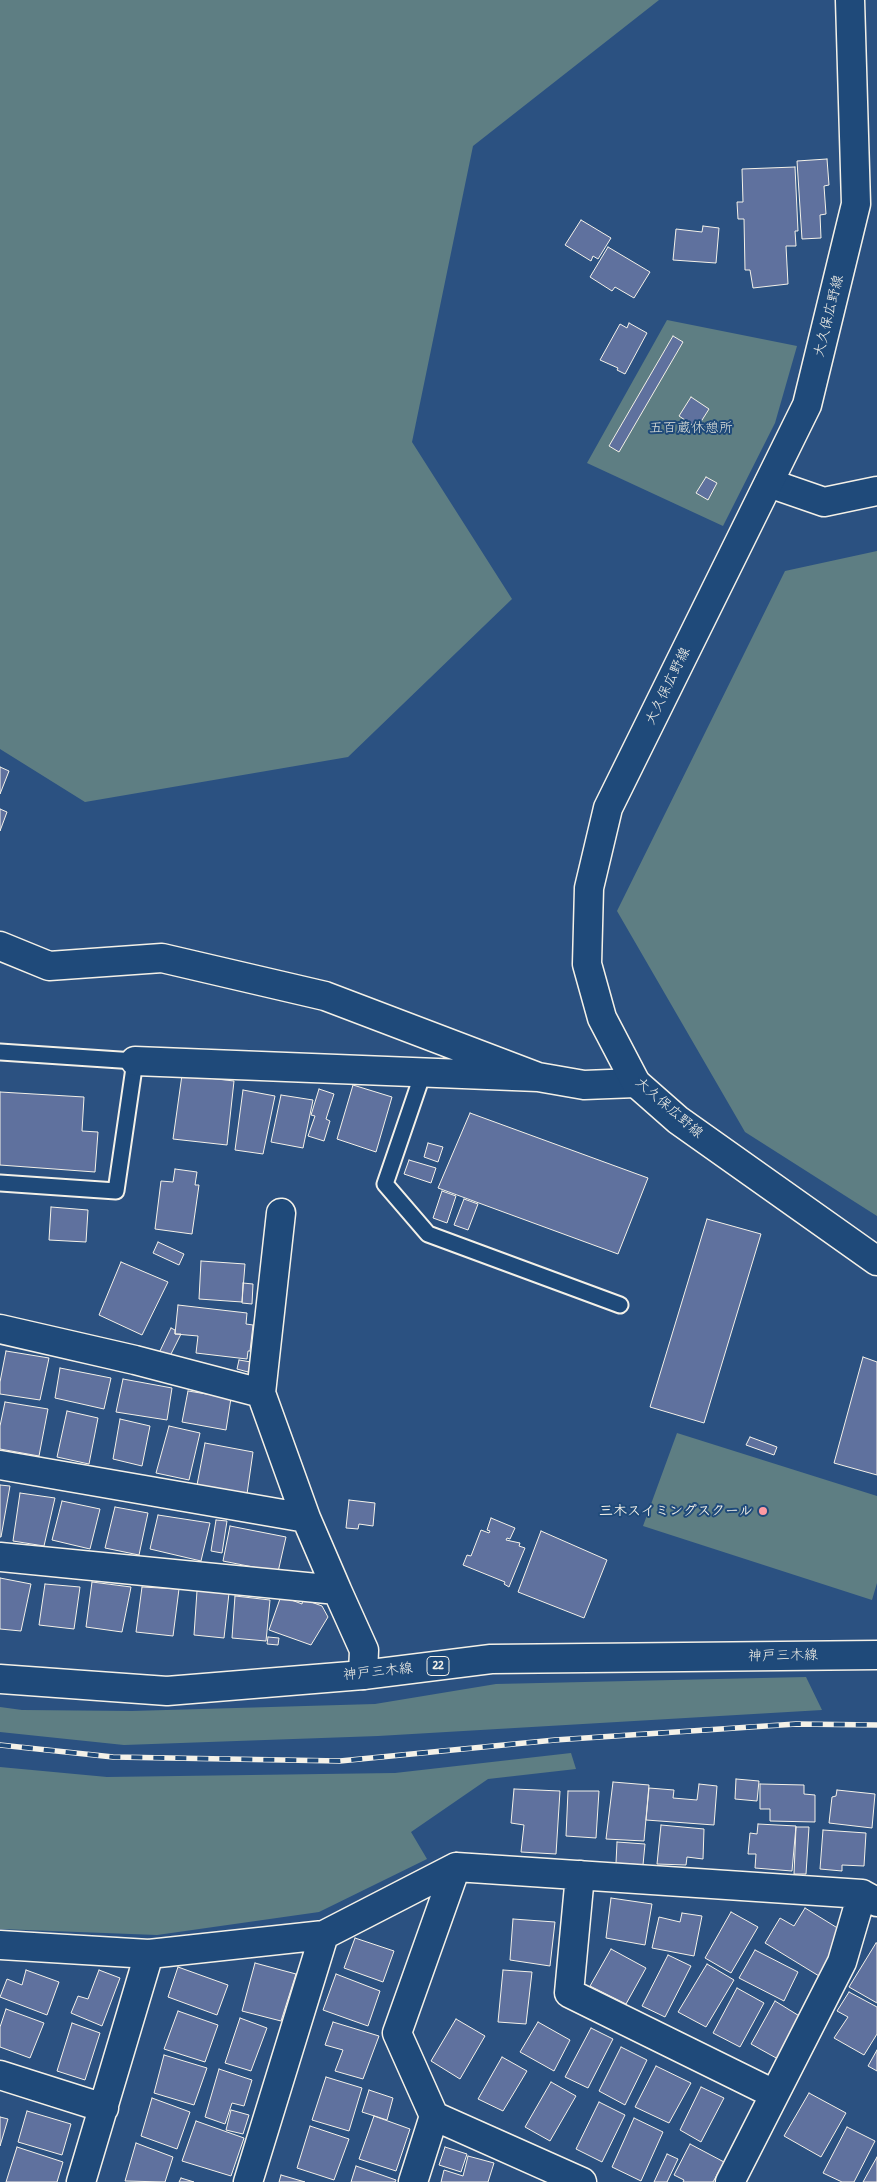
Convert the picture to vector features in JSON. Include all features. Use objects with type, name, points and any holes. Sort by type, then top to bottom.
[{"type":"street","name":"大久保広野線","points":[[850,0],[856,204],[807,404],[608,808],[589,888],[587,964],[602,1018],[636,1083],[678,1120],[877,1261]]},
{"type":"street","points":[[769,483],[824,502],[877,491]]},
{"type":"street","points":[[0,946],[49,966],[162,958],[325,996],[538,1077]]},
{"type":"street","points":[[135,1061],[538,1077],[584,1085],[636,1083]]},
{"type":"street","points":[[281,1213],[261,1393],[306,1518],[364,1650],[363,1675]]},
{"type":"street","points":[[0,1329],[135,1360],[261,1393]]},
{"type":"street","points":[[0,1466],[306,1518]]},
{"type":"street","points":[[0,1557],[337,1590]]},
{"type":"street","name":"神戸三木線","points":[[0,1679],[168,1691],[363,1675],[491,1660],[877,1655]]},
{"type":"street","points":[[413,2182],[434,2116],[397,2033],[456,1867]]},
{"type":"street","points":[[0,1945],[149,1954],[324,1935],[456,1867],[870,1898],[842,1962],[730,2182]]},
{"type":"street","points":[[580,1875],[569,1993],[774,2094]]},
{"type":"street","points":[[248,2182],[324,1935]]},
{"type":"street","points":[[82,2182],[149,1954]]},
{"type":"street","points":[[0,2075],[104,2108]]},
{"type":"street","points":[[434,2116],[582,2182]]},
{"type":"lane","points":[[0,1052],[135,1061],[116,1192],[0,1183]]},
{"type":"lane","points":[[423,1073],[385,1184],[428,1234],[620,1305]]},
{"type":"green space","points":[[0,0],[659,0],[473,146],[412,442],[512,599],[348,757],[85,802],[0,749]]},
{"type":"green space","name":"五百蔵休憩所","points":[[667,320],[797,346],[775,423],[723,526],[587,463]]},
{"type":"green space","points":[[877,551],[877,1216],[745,1132],[617,911],[785,571]]},
{"type":"green space","name":"三木スイミングスクール","points":[[677,1433],[877,1496],[877,1583],[872,1600],[643,1526]]},
{"type":"green space","points":[[806,1677],[822,1710],[378,1736],[124,1745],[0,1732],[0,1707],[22,1710],[132,1711],[375,1704],[496,1684]]},
{"type":"green space","points":[[571,1753],[576,1769],[488,1779],[411,1832],[427,1859],[319,1912],[157,1935],[0,1929],[0,1767],[107,1777],[395,1773]]},
{"type":"building","points":[[827,159],[829,185],[824,186],[826,214],[820,215],[821,238],[802,239],[797,161]]},
{"type":"building","points":[[795,167],[798,231],[795,231],[796,246],[786,246],[788,284],[753,288],[750,270],[745,270],[744,219],[738,219],[737,202],[743,202],[742,169]]},
{"type":"building","points":[[581,220],[611,238],[598,259],[593,256],[591,261],[565,245]]},
{"type":"building","points":[[703,226],[719,228],[716,263],[673,260],[676,229],[702,232]]},
{"type":"building","points":[[608,247],[650,272],[634,298],[615,287],[612,291],[590,277]]},
{"type":"building","points":[[629,323],[647,333],[625,374],[617,370],[618,368],[600,360],[620,324],[627,328]]},
{"type":"building","points":[[673,336],[683,342],[619,452],[609,446]]},
{"type":"building","points":[[691,397],[709,409],[697,428],[679,416]]},
{"type":"building","points":[[706,477],[717,483],[708,500],[696,493]]},
{"type":"building","points":[[0,767],[9,771],[0,794]]},
{"type":"building","points":[[0,809],[7,812],[0,831]]},
{"type":"building","points":[[182,1075],[234,1081],[227,1145],[173,1139]]},
{"type":"building","points":[[353,1085],[392,1097],[376,1152],[337,1139]]},
{"type":"building","points":[[319,1089],[334,1094],[326,1119],[330,1121],[324,1141],[308,1136],[315,1116],[311,1115]]},
{"type":"building","points":[[243,1090],[275,1096],[263,1154],[235,1150]]},
{"type":"building","points":[[0,1092],[84,1097],[82,1131],[98,1132],[95,1172],[0,1165]]},
{"type":"building","points":[[281,1095],[313,1100],[303,1148],[271,1142]]},
{"type":"building","points":[[470,1113],[648,1178],[618,1254],[438,1188]]},
{"type":"building","points":[[428,1143],[443,1147],[438,1162],[424,1157]]},
{"type":"building","points":[[409,1160],[436,1168],[431,1183],[404,1174]]},
{"type":"building","points":[[175,1169],[197,1172],[195,1185],[199,1185],[192,1234],[155,1229],[161,1181],[173,1182]]},
{"type":"building","points":[[442,1191],[456,1196],[447,1223],[433,1218]]},
{"type":"building","points":[[464,1199],[478,1204],[468,1230],[454,1225]]},
{"type":"building","points":[[51,1207],[88,1210],[86,1242],[49,1240]]},
{"type":"building","points":[[707,1219],[761,1234],[704,1423],[650,1407]]},
{"type":"building","points":[[158,1242],[184,1254],[179,1265],[153,1253]]},
{"type":"building","points":[[201,1261],[245,1264],[242,1302],[199,1299]]},
{"type":"building","points":[[121,1262],[168,1282],[142,1335],[99,1315]]},
{"type":"building","points":[[243,1283],[253,1284],[252,1304],[242,1303]]},
{"type":"building","points":[[178,1305],[247,1313],[246,1324],[253,1325],[250,1351],[248,1351],[247,1359],[196,1353],[198,1336],[175,1334]]},
{"type":"building","points":[[171,1328],[175,1330],[175,1334],[181,1334],[169,1358],[159,1353]]},
{"type":"building","points":[[6,1351],[49,1358],[40,1400],[0,1394],[0,1382]]},
{"type":"building","points":[[863,1357],[877,1362],[877,1475],[834,1463]]},
{"type":"building","points":[[239,1360],[251,1362],[248,1372],[237,1369]]},
{"type":"building","points":[[60,1368],[111,1378],[104,1409],[55,1398]]},
{"type":"building","points":[[123,1379],[172,1388],[167,1420],[116,1412]]},
{"type":"building","points":[[188,1391],[231,1398],[226,1430],[182,1422]]},
{"type":"building","points":[[5,1402],[48,1409],[39,1456],[0,1449],[0,1426]]},
{"type":"building","points":[[67,1411],[98,1418],[89,1464],[57,1457]]},
{"type":"building","points":[[120,1419],[150,1426],[142,1466],[113,1459]]},
{"type":"building","points":[[169,1426],[200,1433],[189,1480],[156,1473]]},
{"type":"building","points":[[750,1437],[777,1447],[774,1455],[746,1445]]},
{"type":"building","points":[[205,1443],[253,1452],[247,1494],[197,1485]]},
{"type":"building","points":[[0,1485],[10,1486],[1,1537],[0,1537]]},
{"type":"building","points":[[20,1493],[55,1498],[44,1546],[13,1541]]},
{"type":"building","points":[[349,1500],[375,1503],[373,1526],[359,1524],[358,1529],[346,1528]]},
{"type":"building","points":[[62,1501],[100,1509],[90,1549],[52,1540]]},
{"type":"building","points":[[115,1507],[148,1513],[139,1555],[105,1548]]},
{"type":"building","points":[[158,1515],[210,1523],[201,1561],[150,1549]]},
{"type":"building","points":[[491,1518],[515,1528],[510,1539],[507,1538],[506,1540],[520,1543],[519,1546],[525,1548],[509,1587],[504,1584],[505,1582],[463,1565],[467,1555],[471,1556],[481,1530],[489,1533],[490,1531],[487,1530]]},
{"type":"building","points":[[216,1520],[227,1521],[222,1553],[211,1551]]},
{"type":"building","points":[[230,1526],[286,1537],[278,1572],[223,1561]]},
{"type":"building","points":[[541,1531],[607,1560],[584,1618],[518,1592]]},
{"type":"building","points":[[0,1578],[31,1584],[21,1631],[0,1629]]},
{"type":"building","points":[[92,1582],[131,1587],[122,1632],[86,1627]]},
{"type":"building","points":[[45,1584],[80,1587],[74,1629],[39,1625]]},
{"type":"building","points":[[142,1587],[179,1589],[173,1636],[136,1632]]},
{"type":"building","points":[[197,1591],[229,1593],[224,1638],[194,1635]]},
{"type":"building","points":[[235,1596],[270,1600],[266,1641],[232,1638]]},
{"type":"building","points":[[281,1596],[302,1604],[303,1599],[322,1606],[328,1617],[311,1645],[269,1630]]},
{"type":"building","points":[[268,1637],[279,1638],[278,1645],[267,1644]]},
{"type":"building","points":[[736,1779],[759,1781],[757,1801],[735,1799]]},
{"type":"building","points":[[613,1782],[649,1785],[644,1841],[606,1839]]},
{"type":"building","points":[[699,1784],[717,1786],[714,1825],[646,1820],[649,1788],[674,1790],[673,1798],[697,1800]]},
{"type":"building","points":[[760,1784],[804,1785],[804,1794],[815,1795],[815,1822],[770,1821],[770,1809],[760,1809]]},
{"type":"building","points":[[514,1789],[560,1791],[556,1854],[521,1852],[524,1825],[511,1823]]},
{"type":"building","points":[[837,1790],[875,1794],[872,1828],[829,1823],[832,1797],[836,1796]]},
{"type":"building","points":[[568,1791],[599,1791],[596,1838],[566,1836]]},
{"type":"building","points":[[758,1824],[796,1826],[792,1871],[755,1868],[756,1854],[748,1854],[750,1833],[757,1834]]},
{"type":"building","points":[[661,1825],[704,1829],[703,1859],[687,1857],[686,1865],[657,1864]]},
{"type":"building","points":[[796,1827],[809,1827],[806,1874],[794,1874]]},
{"type":"building","points":[[823,1830],[866,1833],[864,1866],[842,1865],[842,1871],[820,1869]]},
{"type":"building","points":[[617,1842],[645,1844],[643,1865],[616,1863]]},
{"type":"building","points":[[611,1898],[652,1904],[645,1945],[606,1938]]},
{"type":"building","points":[[805,1908],[844,1932],[819,1976],[765,1943],[780,1918],[794,1926]]},
{"type":"building","points":[[731,1912],[758,1927],[731,1973],[705,1958]]},
{"type":"building","points":[[682,1913],[702,1916],[694,1956],[652,1948],[659,1917],[680,1922]]},
{"type":"building","points":[[513,1919],[555,1922],[550,1966],[510,1960]]},
{"type":"building","points":[[355,1938],[394,1951],[383,1982],[344,1968]]},
{"type":"building","points":[[877,1943],[877,2003],[849,1987]]},
{"type":"building","points":[[611,1949],[646,1968],[626,2004],[590,1986]]},
{"type":"building","points":[[755,1950],[798,1972],[784,2001],[739,1978]]},
{"type":"building","points":[[668,1955],[691,1966],[665,2017],[642,2006]]},
{"type":"building","points":[[255,1963],[296,1974],[281,2021],[242,2011]]},
{"type":"building","points":[[707,1964],[734,1980],[706,2027],[678,2012]]},
{"type":"building","points":[[178,1967],[228,1985],[217,2015],[168,1997]]},
{"type":"building","points":[[26,1970],[59,1982],[47,2015],[0,1997],[7,1979],[22,1985]]},
{"type":"building","points":[[99,1970],[120,1978],[102,2026],[71,2013],[78,1996],[88,1999]]},
{"type":"building","points":[[503,1970],[532,1972],[526,2024],[498,2022]]},
{"type":"building","points":[[336,1974],[380,1991],[368,2026],[323,2010]]},
{"type":"building","points":[[737,1988],[764,2003],[740,2047],[713,2033]]},
{"type":"building","points":[[849,1992],[877,2007],[877,2034],[864,2055],[834,2038],[848,2017],[837,2011]]},
{"type":"building","points":[[775,2001],[801,2017],[778,2059],[751,2044]]},
{"type":"building","points":[[6,2009],[44,2023],[30,2058],[0,2047],[0,2027]]},
{"type":"building","points":[[178,2011],[218,2025],[205,2062],[164,2049]]},
{"type":"building","points":[[240,2018],[267,2028],[251,2071],[225,2063]]},
{"type":"building","points":[[456,2019],[485,2036],[460,2079],[431,2061]]},
{"type":"building","points":[[333,2022],[379,2036],[363,2079],[335,2071],[343,2050],[325,2045]]},
{"type":"building","points":[[538,2022],[570,2040],[554,2071],[520,2052]]},
{"type":"building","points":[[72,2023],[100,2033],[85,2080],[57,2071]]},
{"type":"building","points":[[591,2028],[613,2039],[588,2088],[565,2077]]},
{"type":"building","points":[[621,2047],[647,2060],[625,2105],[599,2091]]},
{"type":"building","points":[[877,2050],[877,2071],[868,2066]]},
{"type":"building","points":[[164,2055],[207,2068],[194,2105],[154,2093]]},
{"type":"building","points":[[502,2057],[527,2071],[503,2111],[478,2099]]},
{"type":"building","points":[[656,2066],[691,2083],[669,2123],[635,2107]]},
{"type":"building","points":[[219,2069],[252,2080],[244,2106],[232,2103],[225,2124],[205,2117]]},
{"type":"building","points":[[326,2077],[362,2088],[349,2131],[312,2120]]},
{"type":"building","points":[[551,2082],[576,2096],[550,2141],[525,2127]]},
{"type":"building","points":[[701,2087],[724,2098],[701,2142],[680,2130]]},
{"type":"building","points":[[369,2090],[393,2098],[387,2120],[362,2112]]},
{"type":"building","points":[[809,2093],[846,2113],[821,2157],[784,2136]]},
{"type":"building","points":[[152,2098],[190,2112],[177,2149],[141,2136]]},
{"type":"building","points":[[599,2102],[625,2115],[602,2162],[576,2149]]},
{"type":"building","points":[[231,2110],[249,2115],[243,2134],[226,2130]]},
{"type":"building","points":[[27,2111],[71,2124],[62,2155],[18,2142]]},
{"type":"building","points":[[374,2116],[410,2129],[396,2171],[359,2159]]},
{"type":"building","points":[[0,2117],[8,2119],[0,2146]]},
{"type":"building","points":[[634,2118],[663,2132],[641,2181],[612,2167]]},
{"type":"building","points":[[196,2121],[244,2138],[231,2176],[182,2161]]},
{"type":"building","points":[[310,2126],[349,2139],[334,2180],[297,2168]]},
{"type":"building","points":[[847,2127],[875,2141],[854,2182],[842,2182],[823,2173]]},
{"type":"building","points":[[136,2143],[173,2157],[165,2182],[125,2181]]},
{"type":"building","points":[[690,2144],[724,2162],[713,2182],[683,2182],[684,2180],[674,2175]]},
{"type":"building","points":[[17,2147],[63,2162],[57,2182],[6,2182]]},
{"type":"building","points":[[445,2147],[467,2154],[461,2172],[439,2165]]},
{"type":"building","points":[[667,2154],[678,2159],[667,2182],[654,2182]]},
{"type":"building","points":[[468,2156],[494,2163],[488,2182],[441,2182],[444,2170],[463,2176]]},
{"type":"building","points":[[877,2157],[877,2182],[863,2182]]},
{"type":"building","points":[[356,2166],[396,2180],[395,2182],[351,2182]]},
{"type":"building","points":[[281,2175],[305,2182],[279,2182]]},
{"type":"building","points":[[181,2178],[194,2182],[179,2182]]},
{"type":"railway","points":[[0,1745],[113,1757],[340,1761],[555,1740],[796,1724],[877,1725]]},
{"type":"place","name":"三木スイミングスクール","points":[[763,1511]]}]
